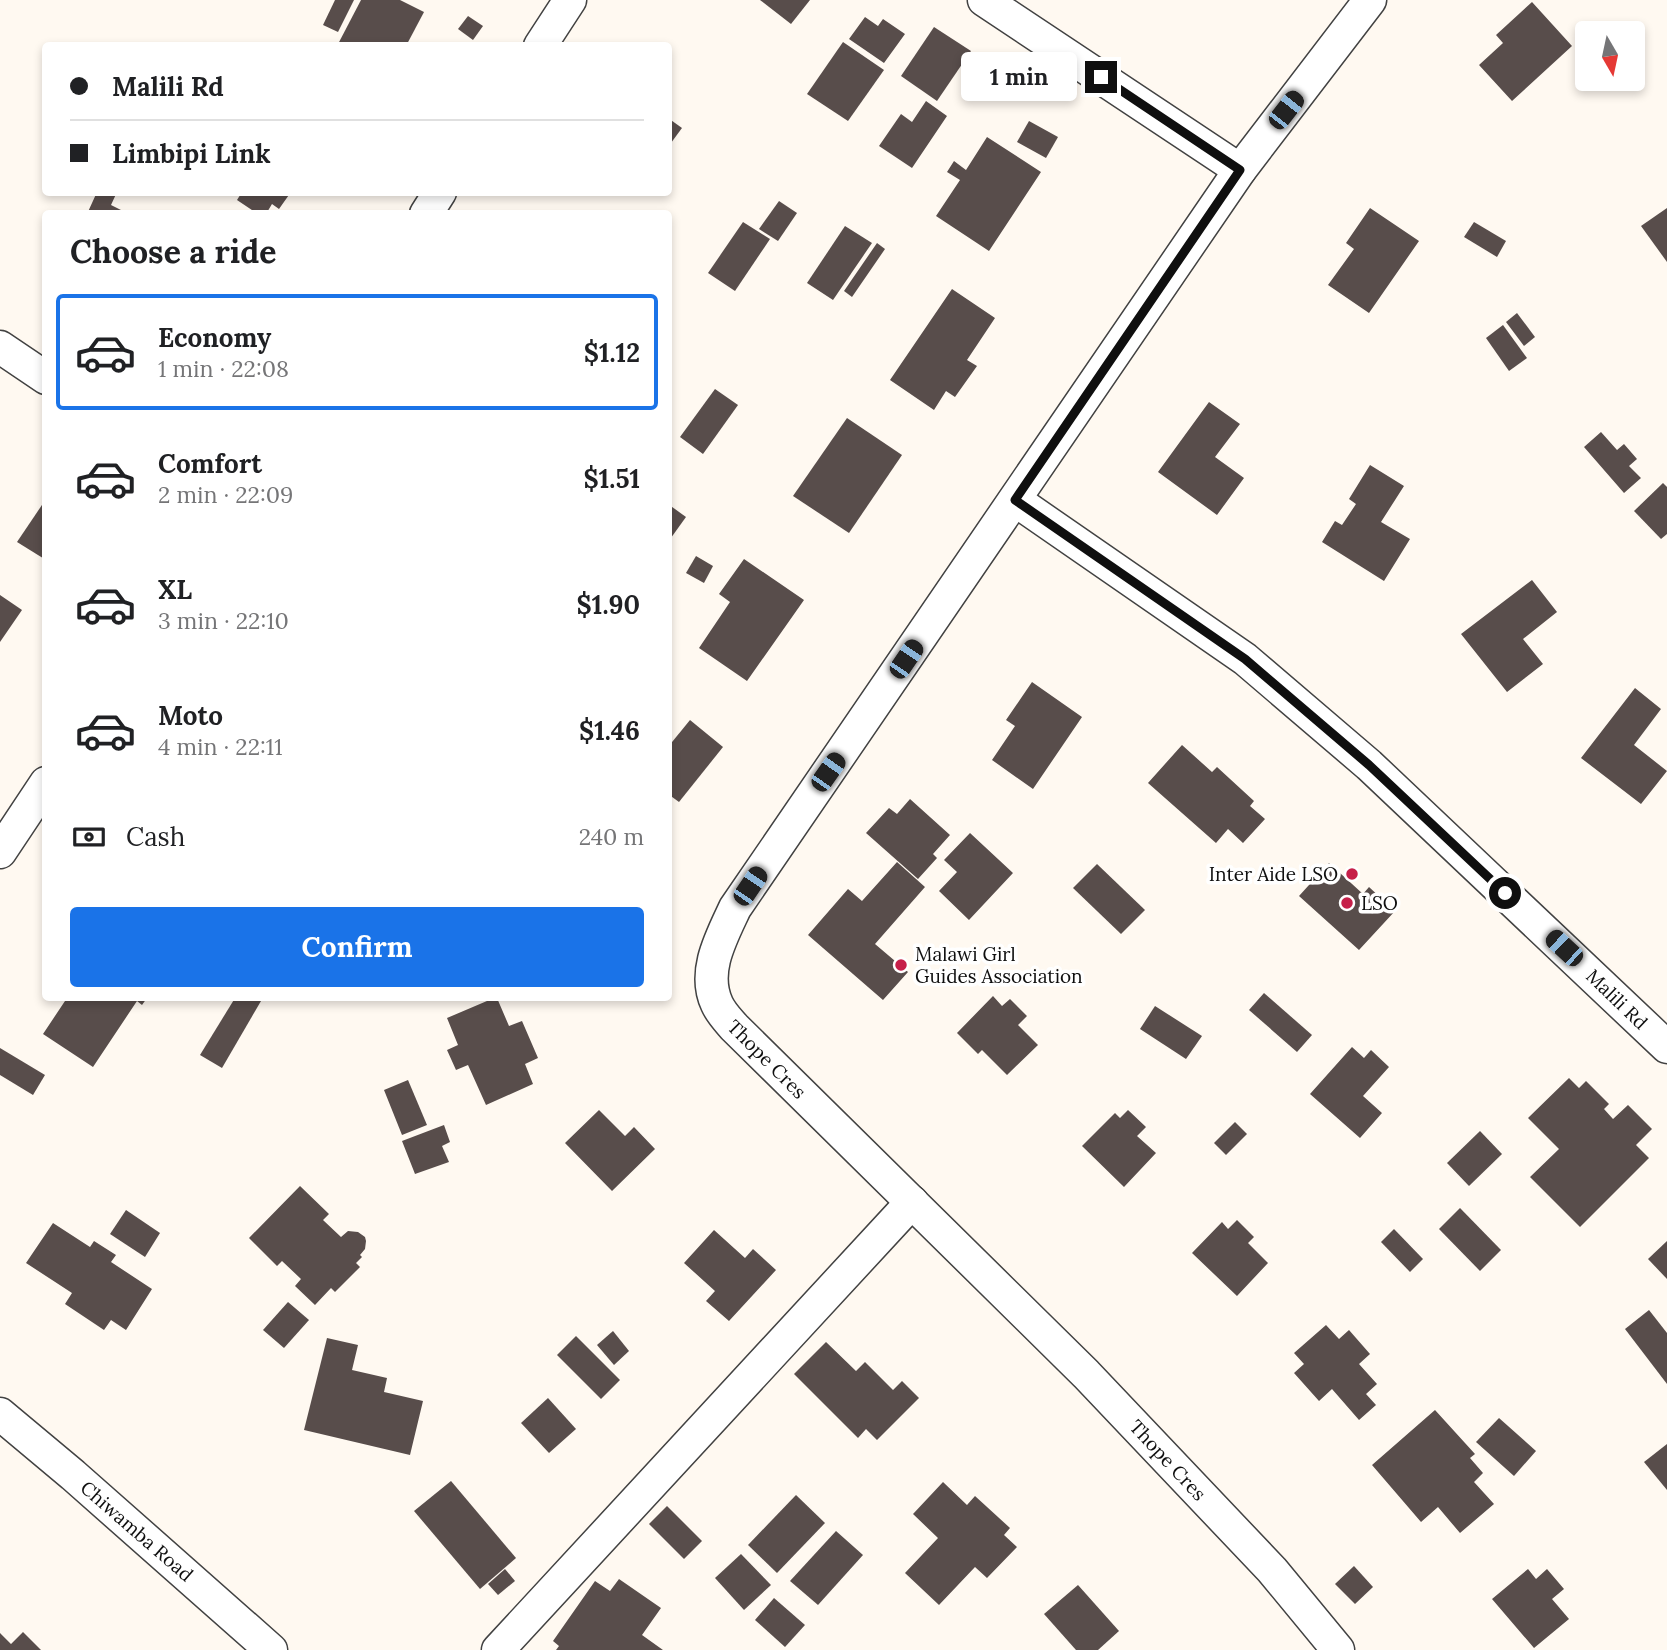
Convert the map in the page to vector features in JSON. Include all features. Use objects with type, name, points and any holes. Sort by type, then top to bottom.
[{"type":"street","points":[[543,42],[570,0]]},
{"type":"street","points":[[984,0],[1240,170]]},
{"type":"street","name":"Thope Cres","points":[[1338,1650],[1272,1570],[1105,1393],[734,1027],[719,1008],[712,991],[711,968],[719,942],[735,908],[1240,170],[1370,0]]},
{"type":"street","points":[[0,347],[42,375]]},
{"type":"street","name":"Malili Rd","points":[[1015,500],[1245,659],[1369,765],[1667,1047]]},
{"type":"street","points":[[0,852],[42,789]]},
{"type":"street","points":[[498,1650],[912,1202]]},
{"type":"street","name":"Chiwamba Road","points":[[0,1414],[271,1650]]},
{"type":"building","points":[[335,0],[354,0],[338,32],[323,25]]},
{"type":"building","points":[[361,0],[400,0],[424,12],[408,42],[339,42]]},
{"type":"building","points":[[760,0],[810,0],[791,24]]},
{"type":"building","points":[[1532,2],[1572,46],[1512,101],[1479,65],[1503,43],[1496,35]]},
{"type":"building","points":[[468,16],[483,26],[473,40],[458,29]]},
{"type":"building","points":[[865,17],[878,26],[883,19],[905,34],[884,63],[849,39]]},
{"type":"building","points":[[934,27],[971,51],[937,101],[901,76]]},
{"type":"building","points":[[843,42],[884,70],[848,121],[807,94]]},
{"type":"building","points":[[926,101],[947,116],[912,168],[879,146],[901,114],[912,122]]},
{"type":"building","points":[[672,121],[682,128],[672,142]]},
{"type":"building","points":[[1029,121],[1058,137],[1046,158],[1017,142]]},
{"type":"building","points":[[987,137],[1041,172],[989,251],[936,216],[960,180],[947,172],[954,161],[966,170]]},
{"type":"building","points":[[95,196],[115,196],[111,205],[121,210],[89,210]]},
{"type":"building","points":[[240,196],[288,196],[279,209],[272,204],[268,210],[252,210],[237,200]]},
{"type":"building","points":[[779,201],[797,213],[778,241],[759,229]]},
{"type":"building","points":[[1370,208],[1419,241],[1369,313],[1328,285],[1354,249],[1346,243]]},
{"type":"building","points":[[1667,208],[1667,262],[1641,226]]},
{"type":"building","points":[[743,222],[770,239],[735,291],[708,273]]},
{"type":"building","points":[[1474,222],[1506,241],[1497,257],[1464,237]]},
{"type":"building","points":[[845,226],[872,243],[833,300],[807,283]]},
{"type":"building","points":[[877,243],[885,249],[852,297],[844,291]]},
{"type":"building","points":[[952,289],[995,318],[967,360],[977,366],[955,397],[946,391],[934,410],[890,380]]},
{"type":"building","points":[[1517,313],[1535,337],[1524,346],[1506,322]]},
{"type":"building","points":[[1503,325],[1527,358],[1509,371],[1486,338]]},
{"type":"building","points":[[715,389],[738,405],[703,454],[680,437]]},
{"type":"building","points":[[1209,402],[1240,424],[1215,457],[1244,478],[1217,515],[1158,472]]},
{"type":"building","points":[[847,418],[902,455],[849,533],[793,496]]},
{"type":"building","points":[[1601,432],[1617,450],[1624,444],[1637,459],[1629,466],[1641,478],[1624,493],[1584,447]]},
{"type":"building","points":[[1370,465],[1404,486],[1381,522],[1410,539],[1384,581],[1322,542],[1335,521],[1342,525],[1356,504],[1349,499]]},
{"type":"building","points":[[1663,483],[1667,487],[1667,534],[1661,539],[1634,511]]},
{"type":"building","points":[[42,505],[42,558],[17,542]]},
{"type":"building","points":[[672,507],[686,517],[672,536]]},
{"type":"building","points":[[696,556],[713,566],[704,583],[686,573]]},
{"type":"building","points":[[744,559],[804,600],[747,681],[699,648],[730,602],[719,594]]},
{"type":"building","points":[[1532,580],[1557,612],[1523,639],[1543,664],[1507,692],[1461,634]]},
{"type":"building","points":[[0,595],[22,610],[0,642]]},
{"type":"building","points":[[1032,682],[1082,717],[1033,789],[992,760],[1015,726],[1006,720]]},
{"type":"building","points":[[1635,688],[1661,709],[1634,745],[1667,771],[1641,804],[1581,758]]},
{"type":"building","points":[[690,720],[723,747],[679,802],[672,797],[672,742]]},
{"type":"building","points":[[1182,745],[1212,772],[1217,767],[1254,801],[1250,806],[1265,819],[1243,843],[1228,829],[1216,843],[1148,783]]},
{"type":"building","points":[[910,799],[950,835],[933,854],[937,858],[918,879],[866,833],[889,808],[897,814]]},
{"type":"building","points":[[970,833],[1013,873],[969,920],[939,891],[957,872],[944,860]]},
{"type":"building","points":[[897,862],[925,887],[875,944],[908,972],[883,1000],[808,935],[848,889],[862,901]]},
{"type":"building","name":"LSO","points":[[1329,863],[1363,894],[1369,887],[1395,911],[1359,950],[1299,896]]},
{"type":"building","points":[[1097,864],[1145,910],[1121,934],[1073,888]]},
{"type":"building","points":[[1264,993],[1312,1035],[1297,1052],[1249,1010]]},
{"type":"building","points":[[993,996],[1002,1006],[1010,999],[1027,1016],[1018,1025],[1038,1045],[1007,1075],[982,1050],[978,1054],[957,1033]]},
{"type":"building","points":[[65,1001],[137,1001],[93,1067],[43,1034]]},
{"type":"building","points":[[233,1001],[261,1001],[222,1068],[200,1055]]},
{"type":"building","points":[[487,1001],[498,1001],[509,1026],[522,1021],[538,1058],[525,1064],[533,1084],[486,1105],[468,1065],[456,1070],[447,1050],[458,1045],[447,1018]]},
{"type":"building","points":[[1155,1006],[1202,1036],[1186,1059],[1140,1029]]},
{"type":"building","points":[[1352,1047],[1364,1058],[1371,1050],[1389,1067],[1363,1096],[1382,1113],[1360,1138],[1310,1094]]},
{"type":"building","points":[[0,1048],[45,1075],[33,1095],[0,1075]]},
{"type":"building","points":[[1569,1078],[1579,1088],[1586,1081],[1609,1104],[1604,1109],[1613,1119],[1628,1105],[1652,1129],[1636,1145],[1649,1158],[1580,1227],[1530,1177],[1559,1149],[1528,1118]]},
{"type":"building","points":[[408,1080],[427,1125],[402,1135],[384,1090]]},
{"type":"building","points":[[599,1110],[625,1136],[634,1127],[655,1149],[612,1191],[565,1143]]},
{"type":"building","points":[[1128,1110],[1146,1127],[1137,1136],[1156,1153],[1124,1187],[1082,1146],[1115,1113],[1120,1118]]},
{"type":"building","points":[[1235,1122],[1247,1134],[1226,1155],[1214,1143]]},
{"type":"building","points":[[444,1125],[450,1142],[442,1146],[449,1162],[415,1174],[402,1141]]},
{"type":"building","points":[[1480,1131],[1502,1154],[1469,1186],[1447,1163]]},
{"type":"building","points":[[300,1186],[329,1214],[323,1220],[341,1237],[348,1231],[358,1232],[366,1241],[365,1249],[360,1255],[362,1257],[356,1263],[360,1267],[335,1292],[331,1288],[315,1305],[295,1286],[301,1279],[282,1261],[277,1266],[249,1238]]},
{"type":"building","points":[[1460,1208],[1501,1250],[1480,1271],[1439,1229]]},
{"type":"building","points":[[126,1210],[160,1233],[145,1257],[110,1234]]},
{"type":"building","points":[[1237,1220],[1254,1237],[1248,1243],[1268,1263],[1237,1296],[1192,1253],[1222,1222],[1228,1229]]},
{"type":"building","points":[[53,1223],[90,1247],[94,1241],[116,1255],[111,1262],[152,1289],[126,1330],[111,1320],[104,1330],[65,1304],[72,1293],[26,1263]]},
{"type":"building","points":[[1394,1229],[1423,1259],[1410,1272],[1381,1242]]},
{"type":"building","points":[[714,1230],[745,1258],[753,1249],[776,1270],[729,1321],[706,1301],[715,1291],[684,1263]]},
{"type":"building","points":[[1667,1241],[1667,1279],[1648,1259]]},
{"type":"building","points":[[288,1302],[309,1320],[284,1348],[263,1330]]},
{"type":"building","points":[[1649,1310],[1667,1333],[1667,1384],[1625,1329]]},
{"type":"building","points":[[1326,1325],[1339,1339],[1349,1330],[1370,1354],[1359,1364],[1377,1384],[1366,1394],[1376,1405],[1359,1420],[1332,1389],[1319,1401],[1294,1373],[1304,1364],[1294,1353]]},
{"type":"building","points":[[613,1331],[629,1351],[614,1365],[597,1345]]},
{"type":"building","points":[[576,1336],[620,1380],[601,1399],[557,1355]]},
{"type":"building","points":[[327,1338],[358,1345],[352,1370],[387,1378],[384,1392],[423,1401],[410,1455],[304,1430]]},
{"type":"building","points":[[826,1342],[856,1371],[865,1362],[893,1390],[902,1381],[919,1398],[877,1440],[866,1429],[858,1438],[794,1374]]},
{"type":"building","points":[[548,1398],[576,1429],[549,1453],[521,1423]]},
{"type":"building","points":[[1435,1410],[1475,1454],[1470,1458],[1483,1473],[1474,1482],[1494,1504],[1460,1533],[1438,1507],[1421,1522],[1372,1465]]},
{"type":"building","points":[[1499,1418],[1536,1451],[1514,1476],[1476,1442]]},
{"type":"building","points":[[1667,1444],[1667,1490],[1644,1462]]},
{"type":"building","points":[[451,1481],[516,1558],[480,1589],[414,1511]]},
{"type":"building","points":[[943,1482],[967,1505],[975,1496],[1010,1528],[1004,1535],[1017,1547],[987,1578],[975,1567],[939,1605],[905,1573],[938,1538],[913,1514]]},
{"type":"building","points":[[796,1495],[825,1523],[777,1573],[748,1545]]},
{"type":"building","points":[[667,1506],[702,1541],[684,1559],[649,1524]]},
{"type":"building","points":[[836,1531],[863,1555],[818,1605],[790,1581]]},
{"type":"building","points":[[741,1554],[771,1585],[744,1610],[715,1578]]},
{"type":"building","points":[[1354,1566],[1373,1587],[1355,1604],[1335,1584]]},
{"type":"building","points":[[505,1569],[515,1581],[498,1595],[488,1584]]},
{"type":"building","points":[[1528,1569],[1536,1579],[1547,1569],[1564,1589],[1552,1599],[1569,1619],[1534,1648],[1492,1599]]},
{"type":"building","points":[[619,1579],[661,1608],[642,1635],[663,1650],[556,1650],[559,1646],[553,1641],[595,1581],[610,1591]]},
{"type":"building","points":[[1078,1585],[1119,1631],[1098,1650],[1076,1650],[1044,1614]]},
{"type":"building","points":[[774,1598],[805,1625],[785,1647],[755,1620]]},
{"type":"building","points":[[23,1632],[41,1650],[0,1650],[0,1633],[11,1644]]},
{"type":"place","name":"Inter Aide LSO","points":[[1352,874]]},
{"type":"place","name":"LSO","points":[[1347,903]]},
{"type":"place","name":"Malawi Girl Guides Association","points":[[901,965]]},
{"type":"route","points":[[1101,77],[1240,170],[1015,500],[1245,659],[1369,765],[1505,893]]}]
